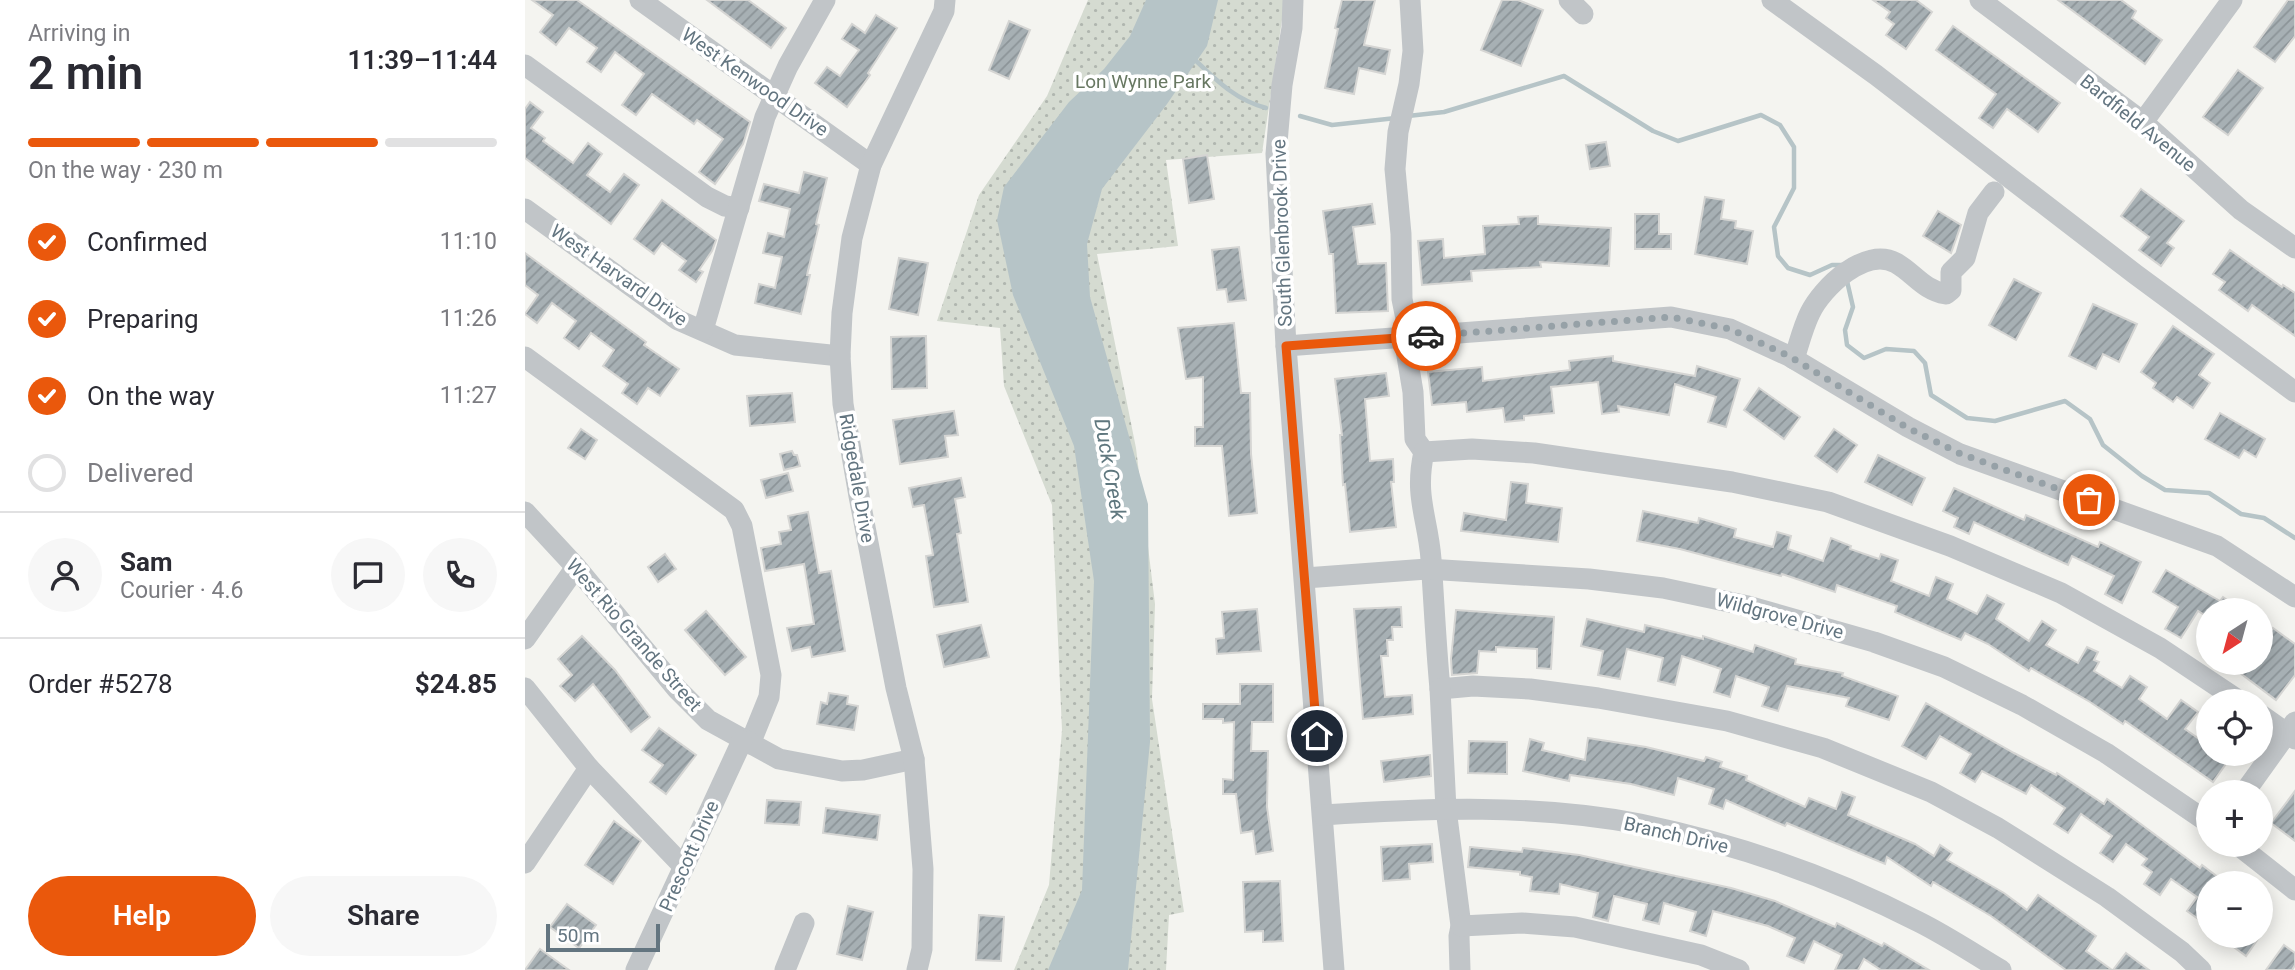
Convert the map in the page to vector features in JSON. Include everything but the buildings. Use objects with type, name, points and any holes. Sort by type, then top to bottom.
[{"type":"street","name":"West Kenwood Drive","points":[[640,0],[871,164]]},
{"type":"street","points":[[703,330],[765,117],[825,0]]},
{"type":"street","name":"Ridgedale Drive","points":[[917,970],[922,949],[923,869],[914,759],[896,688],[859,496],[843,404],[840,356],[842,313],[852,238],[871,164],[944,12],[945,0]]},
{"type":"street","name":"South Glenbrook Drive","points":[[1293,0],[1276,154],[1286,346],[1334,970]]},
{"type":"street","points":[[1410,0],[1413,51],[1395,169],[1401,234],[1402,299],[1406,319],[1404,338],[1413,392],[1415,439],[1424,452],[1420,471],[1420,502],[1431,558],[1446,808],[1461,926],[1460,970]]},
{"type":"street","points":[[1772,0],[1877,75],[2135,274],[2295,392]]},
{"type":"street","name":"Bardfield Avenue","points":[[1980,0],[2143,122],[2241,210],[2295,248]]},
{"type":"street","points":[[2143,122],[2232,0]]},
{"type":"street","points":[[525,65],[707,197],[725,206],[739,208]]},
{"type":"street","points":[[1794,359],[1809,315],[1824,292],[1854,267],[1872,260],[1884,259],[1896,264],[1924,286],[1945,293],[1951,290],[1951,272],[1965,258],[1978,213],[1994,192]]},
{"type":"street","name":"West Harvard Drive","points":[[525,209],[678,320],[735,345],[840,356]]},
{"type":"street","points":[[1286,346],[1671,317],[1730,329],[1794,359],[1908,428],[1961,454],[2217,546],[2295,597]]},
{"type":"street","name":"Prescott Drive","points":[[525,358],[734,510],[742,526],[771,675],[769,697],[636,970]]},
{"type":"street","points":[[1424,452],[1472,449],[1534,453],[1732,482],[1828,502],[1950,546],[2061,593],[2160,648],[2222,689]]},
{"type":"street","name":"West Rio Grande Street","points":[[525,512],[576,567],[677,689],[708,720],[779,759],[842,771],[863,770],[914,759]]},
{"type":"street","points":[[525,639],[576,567]]},
{"type":"street","name":"Wildgrove Drive","points":[[1305,578],[1431,569],[1589,579],[1663,588],[1748,606],[1874,642],[1944,667],[2022,705],[2106,753],[2196,813]]},
{"type":"street","points":[[1440,689],[1472,686],[1607,700],[1727,721],[1823,748],[1931,792],[1998,828],[2107,897],[2182,952],[2201,970]]},
{"type":"street","points":[[525,688],[589,768],[684,867]]},
{"type":"street","points":[[2254,780],[2292,732],[2273,722]]},
{"type":"street","points":[[525,863],[589,768]]},
{"type":"street","name":"Branch Drive","points":[[1323,815],[1446,808],[1553,813],[1638,824],[1771,859],[1850,889],[1920,922],[2001,970]]},
{"type":"street","points":[[2253,857],[2295,890]]},
{"type":"street","points":[[785,970],[804,923]]},
{"type":"street","points":[[1461,926],[1521,923],[1575,927],[1701,955],[1739,970]]},
{"type":"green space","name":"Lon Wynne Park","points":[[1088,0],[1285,0],[1262,153],[1166,160],[1178,246],[1097,254],[1136,448],[1155,604],[1152,699],[1184,912],[1169,915],[1166,970],[1014,970],[1049,885],[1062,730],[1052,505],[1004,386],[1000,328],[937,321],[979,195],[1047,96]]},
{"type":"water","name":"Duck Creek","points":[[1146,0],[1218,0],[1207,46],[1102,189],[1087,244],[1090,297],[1148,504],[1150,742],[1128,970],[1048,970],[1082,890],[1094,581],[1074,446],[1013,295],[997,220],[1004,187],[1069,102],[1104,69],[1130,36]]},
{"type":"waterway","points":[[1193,58],[1235,94],[1266,108]]},
{"type":"waterway","points":[[1408,116],[1444,112],[1564,76],[1653,131],[1678,141],[1761,115],[1780,125],[1794,147],[1794,188],[1774,227],[1778,256],[1788,268],[1810,275],[1832,265],[1843,265]]},
{"type":"waterway","points":[[1300,116],[1332,125],[1396,118]]},
{"type":"waterway","points":[[1847,281],[1853,307],[1845,330],[1847,345],[1864,358],[1886,349],[1914,351],[1925,363],[1931,395],[1967,418],[1995,421],[2065,401],[2090,419],[2103,445],[2142,476],[2165,490],[2209,493],[2241,514],[2264,518],[2295,538]]},
{"type":"way so far","points":[[1426,336],[1671,317],[1730,329],[1789,356],[1908,428],[1961,454],[2089,500]]},
{"type":"route","points":[[1317,736],[1286,346],[1426,336]]}]
